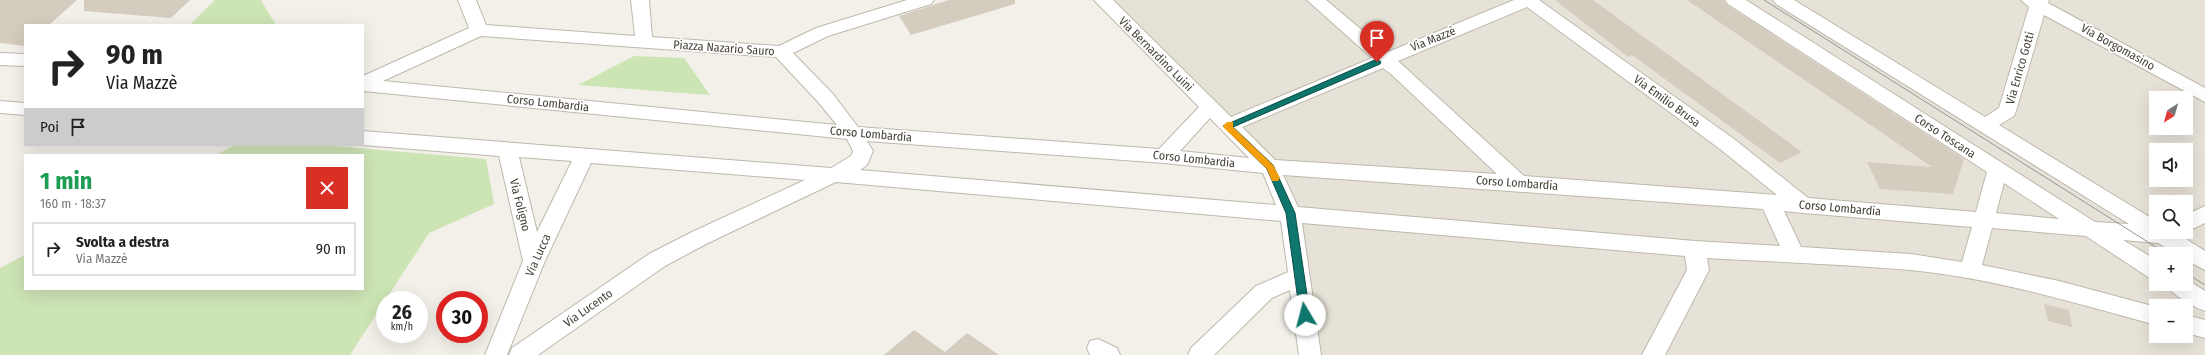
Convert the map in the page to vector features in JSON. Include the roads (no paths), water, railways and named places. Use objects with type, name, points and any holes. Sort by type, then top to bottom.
[{"type":"street","points":[[467,0],[479,30]]},
{"type":"street","points":[[640,0],[644,42]]},
{"type":"street","points":[[781,52],[822,32],[891,5],[924,0]]},
{"type":"street","name":"Via Bernardino Luini","points":[[1103,0],[1209,108],[1270,167],[1290,213],[1310,355]]},
{"type":"street","points":[[1316,0],[1384,59],[1519,183]]},
{"type":"street","name":"Via Mazzè","points":[[1227,126],[1528,0]]},
{"type":"street","name":"Via Emilio Brusa","points":[[1528,0],[1727,144],[1803,205]]},
{"type":"street","name":"Corso Toscana","points":[[1734,0],[2149,267]]},
{"type":"street","points":[[1782,0],[1985,126],[2149,225]]},
{"type":"street","name":"Via Enrico Gotti","points":[[1985,126],[2007,111],[2037,2]]},
{"type":"street","name":"Via Borgomasino","points":[[2037,2],[2205,96]]},
{"type":"street","name":"Piazza Nazario Sauro","points":[[364,84],[367,81],[479,30],[781,52],[839,113],[854,133],[863,151],[860,160],[836,175],[699,238],[657,260]]},
{"type":"street","points":[[0,59],[24,60]]},
{"type":"street","name":"Corso Lombardia","points":[[364,85],[854,133],[1164,156],[1270,167],[1519,183],[1984,220],[2149,231]]},
{"type":"street","points":[[0,107],[24,109]]},
{"type":"street","points":[[1164,156],[1209,108]]},
{"type":"street","points":[[364,138],[836,175],[1695,249],[1911,262],[1970,271],[2059,290],[2149,314]]},
{"type":"street","name":"Via Foligno","points":[[507,149],[534,261]]},
{"type":"street","name":"Via Lucca","points":[[496,355],[534,261],[584,156]]},
{"type":"street","points":[[1970,271],[1998,170]]},
{"type":"street","points":[[1770,202],[1794,254]]},
{"type":"street","points":[[2193,220],[2205,214]]},
{"type":"street","points":[[2171,239],[2205,262]]},
{"type":"street","points":[[1653,355],[1698,270],[1695,249]]},
{"type":"street","name":"Via Lucento","points":[[520,355],[657,260]]},
{"type":"street","points":[[1199,355],[1264,292],[1299,276]]},
{"type":"street","points":[[2188,291],[2205,302]]},
{"type":"street","points":[[2193,326],[2205,329]]},
{"type":"tram line","points":[[1764,0],[2156,247]]},
{"type":"tram line","points":[[2193,277],[2205,285]]}]
